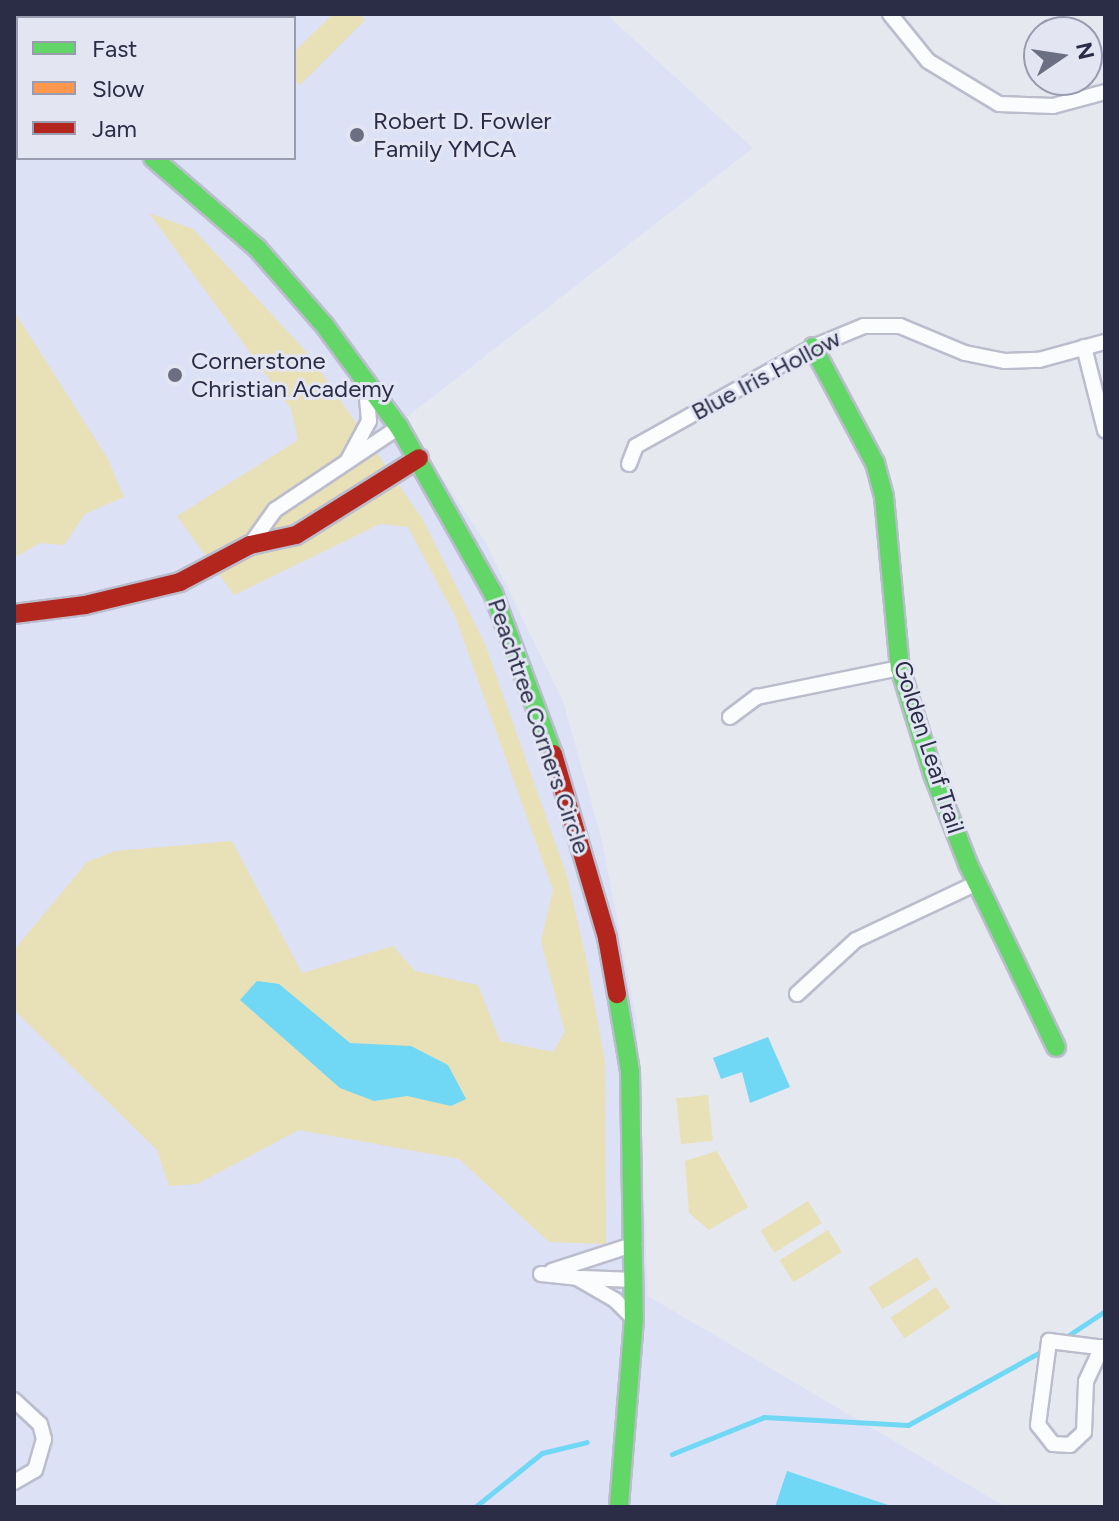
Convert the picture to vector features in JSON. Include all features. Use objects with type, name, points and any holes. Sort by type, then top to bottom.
[{"type":"street","points":[[890,14],[928,61],[999,104],[1053,106],[1105,92]]},
{"type":"street","name":"Peachtree Corners Circle","points":[[155,160],[257,248],[365,378],[399,427],[493,593],[569,797],[607,938],[630,1071],[635,1280],[619,1507]]},
{"type":"street","name":"Blue Iris Hollow","points":[[629,464],[636,446],[813,347],[864,326],[900,326],[965,353],[1005,361],[1039,360],[1105,342]]},
{"type":"street","name":"Golden Leaf Trail","points":[[813,347],[875,463],[884,497],[900,668],[933,774],[977,883],[1056,1047]]},
{"type":"street","points":[[1084,347],[1105,430]]},
{"type":"street","points":[[346,463],[369,421],[365,378]]},
{"type":"street","points":[[250,545],[275,510],[399,427]]},
{"type":"street","points":[[14,614],[85,605],[180,582],[250,545],[296,535],[419,458]]},
{"type":"street","points":[[730,717],[757,697],[900,668]]},
{"type":"street","points":[[797,994],[856,940],[977,883]]},
{"type":"street","points":[[635,1244],[541,1274],[635,1280]]},
{"type":"street","points":[[577,1278],[634,1319]]},
{"type":"street","points":[[1049,1341],[1103,1348],[1086,1382],[1084,1432],[1070,1445],[1053,1444],[1038,1425],[1049,1341]]},
{"type":"street","points":[[14,1400],[40,1424],[44,1439],[35,1470],[14,1482]]},
{"type":"shaded area","points":[[14,14],[606,14],[753,148],[403,420],[484,540],[563,701],[602,841],[637,1023],[648,1296],[1006,1507],[14,1507],[14,98],[16,96],[16,160],[296,160],[296,16],[16,16],[16,48]]},
{"type":"shaded area","points":[[333,14],[360,14],[365,20],[300,85],[296,80],[296,50]]},
{"type":"shaded area","points":[[149,213],[193,229],[310,356],[423,520],[485,644],[567,876],[586,958],[605,1061],[606,1244],[549,1242],[459,1159],[299,1130],[197,1184],[169,1186],[157,1150],[14,1010],[14,950],[87,862],[115,851],[232,841],[302,973],[393,946],[415,971],[478,985],[500,1041],[553,1052],[565,1032],[541,941],[553,890],[455,616],[408,527],[380,524],[234,595],[177,516],[298,440],[291,409]]},
{"type":"shaded area","points":[[14,311],[108,459],[124,497],[85,514],[64,545],[40,543],[14,558]]},
{"type":"shaded area","points":[[708,1095],[713,1141],[681,1144],[676,1098]]},
{"type":"shaded area","points":[[717,1151],[748,1207],[709,1230],[689,1213],[685,1161]]},
{"type":"shaded area","points":[[808,1201],[822,1223],[774,1253],[761,1231]]},
{"type":"shaded area","points":[[828,1230],[842,1252],[793,1282],[780,1260]]},
{"type":"shaded area","points":[[917,1257],[931,1279],[882,1309],[869,1287]]},
{"type":"shaded area","points":[[936,1287],[950,1308],[904,1338],[890,1318]]},
{"type":"water","points":[[257,981],[279,984],[350,1043],[411,1046],[448,1065],[466,1099],[451,1106],[407,1096],[374,1101],[340,1088],[240,1000]]},
{"type":"water","points":[[768,1037],[790,1087],[750,1103],[742,1072],[721,1079],[713,1058]]},
{"type":"water","points":[[787,1471],[894,1507],[775,1507]]},
{"type":"waterway","points":[[1063,1339],[1105,1311]]},
{"type":"waterway","points":[[672,1454],[764,1417],[908,1425],[1044,1350]]},
{"type":"waterway","points":[[475,1507],[542,1453],[587,1442]]},
{"type":"traffic: fast","points":[[155,160],[257,248],[325,326],[399,427],[493,593],[553,754]]},
{"type":"traffic: fast","points":[[813,347],[875,463],[884,497],[900,668],[933,774],[968,864],[1056,1047]]},
{"type":"traffic: fast","points":[[617,994],[630,1071],[634,1319],[619,1507]]},
{"type":"traffic: jam","points":[[164,16],[167,14]]},
{"type":"traffic: jam","points":[[14,614],[85,605],[180,582],[250,545],[296,535],[419,458]]},
{"type":"traffic: jam","points":[[553,754],[607,938],[617,994]]},
{"type":"place","name":"Robert D. Fowler Family YMCA","points":[[357,135]]},
{"type":"place","name":"Cornerstone Christian Academy","points":[[175,375]]}]
